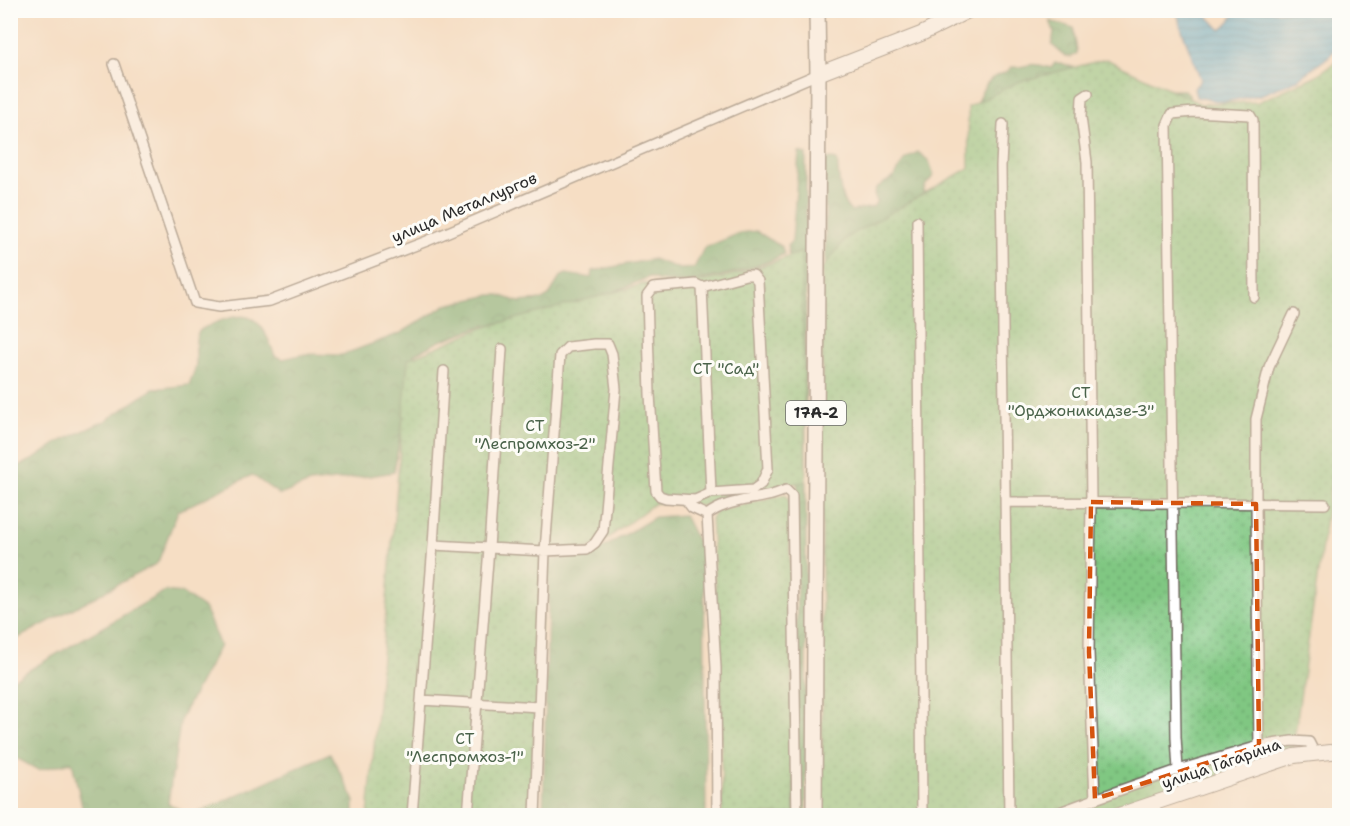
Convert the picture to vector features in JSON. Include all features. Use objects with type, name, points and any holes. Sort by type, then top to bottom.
[{"type":"main road","name":"17А-2","points":[[814,816],[817,10]]},
{"type":"main road","name":"улица Металлургов","points":[[818,74],[921,34],[970,10]]},
{"type":"main road","name":"улица Гагарина","points":[[1116,816],[1294,756],[1340,751]]},
{"type":"street","name":"улица Металлургов","points":[[114,64],[195,303],[219,307],[270,301],[428,241],[818,74]]},
{"type":"street","points":[[1088,94],[1082,98],[1081,117],[1087,162],[1092,502],[1089,652],[1095,799]]},
{"type":"street","points":[[1178,770],[1167,125],[1172,114],[1194,112],[1250,115],[1253,120],[1254,297]]},
{"type":"street","points":[[1003,124],[1001,166],[1009,816]]},
{"type":"street","points":[[917,221],[922,816]]},
{"type":"street","points":[[753,275],[758,281],[768,469],[761,484],[753,490],[711,493],[695,500],[686,500],[660,496],[656,491],[647,296],[653,288],[696,285],[702,287],[753,275]]},
{"type":"street","points":[[702,287],[711,493]]},
{"type":"street","points":[[1259,746],[1256,419],[1269,367],[1293,314]]},
{"type":"street","points":[[433,545],[544,551],[587,549],[595,543],[603,531],[616,389],[612,354],[608,344],[568,347],[560,356],[544,551],[535,816]]},
{"type":"street","points":[[468,816],[489,548],[501,349]]},
{"type":"street","points":[[412,816],[444,371]]},
{"type":"street","points":[[707,515],[716,508],[736,501],[768,496],[786,490],[792,496],[797,816]]},
{"type":"street","points":[[686,500],[692,508],[707,515]]},
{"type":"street","points":[[1005,502],[1325,504]]},
{"type":"street","points":[[707,515],[716,668],[717,816]]},
{"type":"street","points":[[421,700],[539,707]]},
{"type":"street","points":[[1049,816],[1178,770],[1259,746],[1309,741],[1315,754]]},
{"type":"highlighted area","points":[[1091,502],[1256,504],[1259,746],[1095,799],[1089,652]]},
{"type":"green space","points":[[1050,21],[1074,28],[1077,53],[1071,57],[1065,56],[1052,45],[1054,31]]},
{"type":"green space","name":"СТ \"Орджоникидзе-3\"","points":[[1106,59],[1201,104],[1258,102],[1315,76],[1339,60],[1340,420],[1292,754],[1109,815],[822,816],[822,269],[847,237],[969,168],[968,107],[1018,82]]},
{"type":"green space","points":[[1055,63],[1075,68],[1121,72],[1174,90],[1184,90],[1189,94],[1190,104],[976,104],[989,81],[1012,67],[1034,64],[1051,68]]},
{"type":"green space","points":[[799,152],[806,154],[806,816],[795,815],[798,392],[791,266],[787,246],[792,241]]},
{"type":"green space","points":[[918,152],[929,161],[934,175],[925,186],[923,193],[943,186],[835,816],[827,815],[825,158],[837,160],[842,195],[851,211],[873,207],[877,201],[874,195],[876,188],[894,177],[905,159]]},
{"type":"green space","points":[[756,231],[782,247],[784,254],[755,266],[717,277],[679,282],[662,281],[649,277],[614,292],[525,318],[482,326],[440,341],[414,354],[394,472],[310,483],[280,495],[252,475],[178,511],[156,564],[11,642],[10,470],[34,459],[59,442],[105,421],[153,389],[189,385],[196,366],[197,335],[204,328],[228,318],[248,317],[261,326],[275,356],[283,359],[305,354],[342,355],[401,333],[446,305],[491,295],[499,295],[519,302],[542,300],[549,296],[560,277],[566,274],[591,278],[593,271],[653,259],[680,269],[694,268],[704,248],[740,233]]},
{"type":"green space","points":[[801,252],[806,481],[701,506],[655,503],[599,545],[576,551],[546,550],[529,815],[368,816],[408,359],[482,328],[644,284],[689,283],[729,276]]},
{"type":"green space","points":[[785,494],[789,499],[794,815],[722,815],[720,668],[711,518],[717,511]]},
{"type":"green space","points":[[684,515],[704,555],[706,815],[543,816],[549,560],[601,549],[655,517]]},
{"type":"green space","points":[[165,591],[182,593],[205,609],[220,646],[181,718],[168,803],[190,815],[84,815],[72,762],[38,770],[11,755],[12,680]]},
{"type":"green space","points":[[330,753],[354,799],[354,815],[192,815]]},
{"type":"water","points":[[1177,11],[1204,11],[1221,30],[1236,11],[1339,11],[1339,46],[1327,58],[1295,81],[1260,95],[1224,102],[1196,97],[1194,88],[1201,80]]},
{"type":"park label","name":"СТ \"Сад\"","points":[[726,368]]},
{"type":"park label","name":"СТ \"Леспромхоз-2\"","points":[[535,434]]},
{"type":"park label","name":"СТ \"Леспромхоз-1\"","points":[[465,747]]}]
